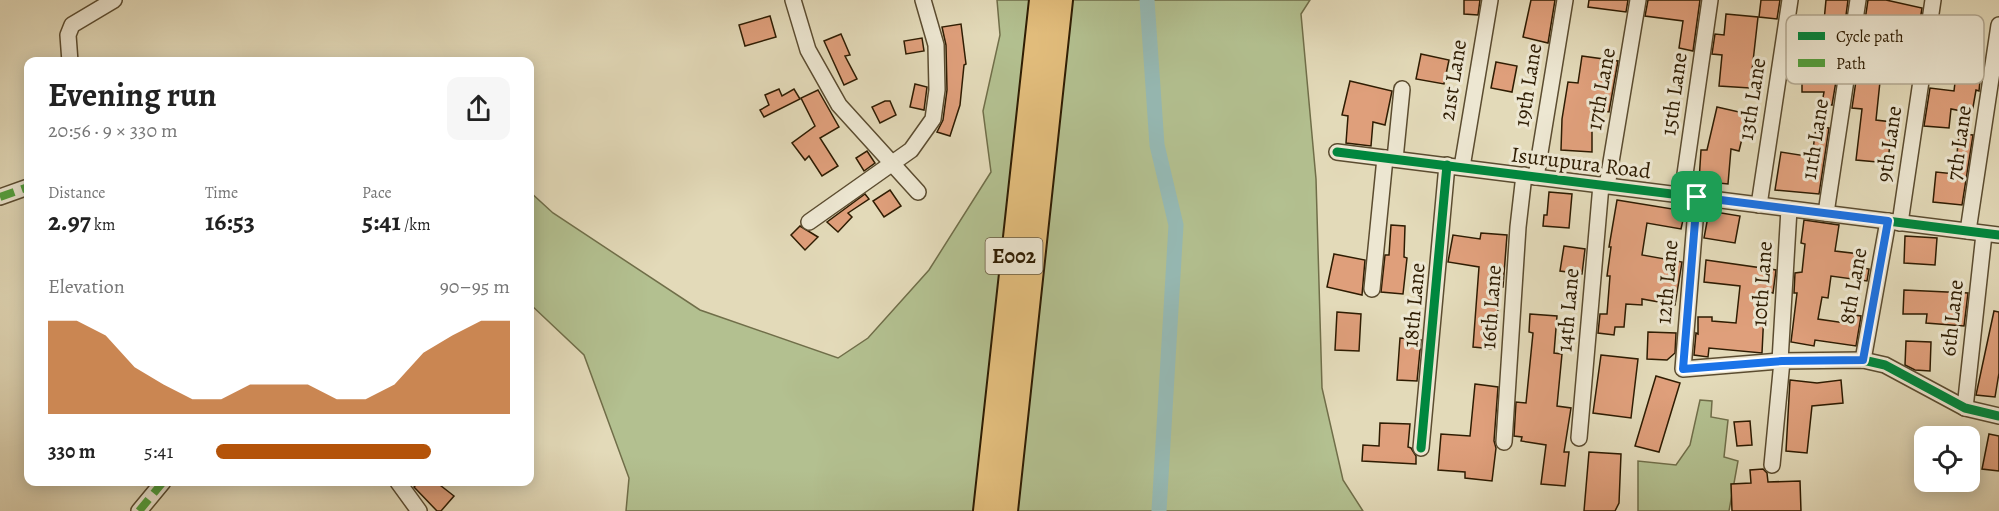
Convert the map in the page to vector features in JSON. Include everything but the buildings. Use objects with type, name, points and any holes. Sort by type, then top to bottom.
[{"type":"highway","name":"E002","points":[[985,511],[1041,0]]},
{"type":"highway","name":"E002","points":[[1006,511],[1061,0]]},
{"type":"street","points":[[70,57],[68,35],[72,25],[114,0]]},
{"type":"street","points":[[793,0],[807,50],[838,105],[918,192]]},
{"type":"street","points":[[810,222],[911,150],[933,119],[937,90],[936,45],[923,0]]},
{"type":"street","name":"21st Lane","points":[[1454,166],[1490,0]]},
{"type":"street","name":"19th Lane","points":[[1530,176],[1564,0]]},
{"type":"street","name":"17th Lane","points":[[1604,185],[1638,0]]},
{"type":"street","name":"15th Lane","points":[[1690,196],[1710,0]]},
{"type":"street","name":"13th Lane","points":[[1788,15],[1790,0]]},
{"type":"street","name":"11th Lane","points":[[1856,15],[1858,0]]},
{"type":"street","name":"9th Lane","points":[[1930,15],[1933,0]]},
{"type":"street","name":"7th Lane","points":[[1984,233],[1999,25]]},
{"type":"street","name":"13th Lane","points":[[1759,205],[1786,26]]},
{"type":"street","name":"11th Lane","points":[[1826,213],[1845,84]]},
{"type":"street","name":"9th Lane","points":[[1894,222],[1918,84]]},
{"type":"street","points":[[1372,289],[1402,89]]},
{"type":"street","name":"Isurupura Road","points":[[1337,152],[1984,233]]},
{"type":"street","name":"18th Lane","points":[[1421,448],[1454,166]]},
{"type":"street","name":"16th Lane","points":[[1504,442],[1518,227],[1530,176]]},
{"type":"street","name":"14th Lane","points":[[1579,438],[1604,185]]},
{"type":"street","points":[[0,197],[24,188]]},
{"type":"street","name":"12th Lane","points":[[1690,196],[1683,369],[1781,361]]},
{"type":"street","name":"10th Lane","points":[[1772,465],[1781,361],[1789,209]]},
{"type":"street","name":"8th Lane","points":[[1863,360],[1894,222]]},
{"type":"street","name":"6th Lane","points":[[1965,408],[1984,233]]},
{"type":"street","points":[[1781,361],[1863,360],[1885,365],[1965,408],[1999,416]]},
{"type":"street","points":[[139,511],[160,486]]},
{"type":"street","points":[[401,486],[419,511]]},
{"type":"green space","points":[[997,0],[1310,0],[1301,14],[1316,179],[1322,388],[1343,480],[1363,511],[626,511],[629,478],[584,355],[534,308],[534,196],[553,213],[700,310],[838,358],[868,338],[929,270],[991,172],[983,111],[1000,35]]},
{"type":"green space","points":[[1700,400],[1712,401],[1711,417],[1728,420],[1724,457],[1738,461],[1729,511],[1638,511],[1638,461],[1676,465],[1690,445]]},
{"type":"waterway","points":[[1147,0],[1157,145],[1176,225],[1159,511]]},
{"type":"marked path","points":[[0,197],[24,188]]},
{"type":"marked path","points":[[139,511],[160,486]]},
{"type":"cycle path","points":[[1337,152],[1999,235]]},
{"type":"cycle path","points":[[1421,448],[1447,165]]},
{"type":"cycle path","points":[[1697,197],[1683,369],[1780,361],[1863,360],[1885,365],[1965,408],[1999,416]]},
{"type":"route","points":[[1697,197],[1888,221],[1863,360],[1782,361],[1683,369],[1697,197]]}]
